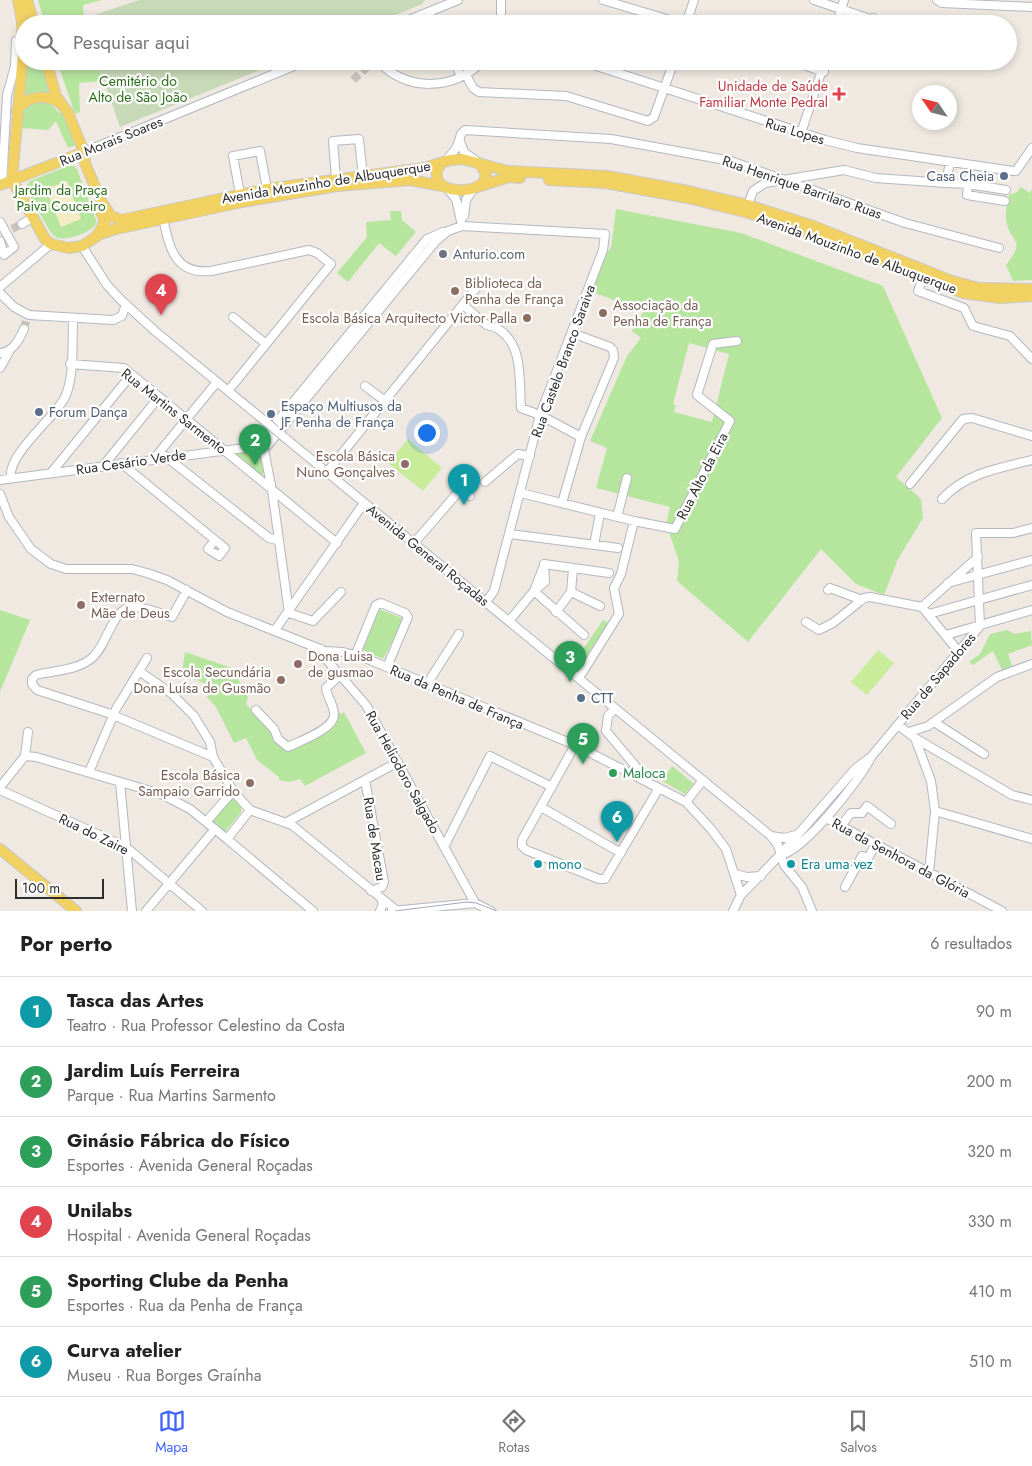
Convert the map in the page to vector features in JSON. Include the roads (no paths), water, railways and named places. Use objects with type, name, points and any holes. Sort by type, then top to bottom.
[{"type":"main road","points":[[18,0],[21,15]]},
{"type":"main road","points":[[27,0],[31,15]]},
{"type":"main road","points":[[21,70],[12,180],[44,239],[51,244],[64,248],[82,246],[97,235],[105,223],[100,208],[101,201],[85,163],[84,152],[63,105],[56,96],[49,70]]},
{"type":"main road","points":[[17,111],[24,102],[37,97],[51,98],[63,105]]},
{"type":"main road","name":"Rua Morais Soares","points":[[1,185],[84,152]]},
{"type":"main road","points":[[458,159],[478,162],[484,168],[486,174],[484,182],[476,187],[458,190],[444,187],[435,175],[438,167],[443,162],[458,159]]},
{"type":"main road","name":"Avenida Mouzinho de Albuquerque","points":[[362,180],[424,168],[443,162]]},
{"type":"main road","name":"Avenida Mouzinho de Albuquerque","points":[[478,162],[508,171],[607,176],[688,191],[748,205],[813,226],[952,281],[979,288],[1032,289]]},
{"type":"main road","name":"Avenida Mouzinho de Albuquerque","points":[[476,187],[509,177],[606,183],[688,198],[784,224],[923,278],[976,296],[1000,298],[1032,296]]},
{"type":"main road","name":"Avenida Mouzinho de Albuquerque","points":[[97,235],[163,215],[241,198],[337,182],[410,180],[444,187]]},
{"type":"main road","name":"Avenida Mouzinho de Albuquerque","points":[[101,201],[114,219],[121,220],[163,215]]},
{"type":"main road","points":[[0,849],[76,911]]},
{"type":"main road","points":[[0,857],[66,911]]},
{"type":"street","points":[[420,15],[458,0]]},
{"type":"street","points":[[500,0],[501,15]]},
{"type":"street","points":[[603,0],[654,15]]},
{"type":"street","points":[[688,15],[694,0]]},
{"type":"street","points":[[814,0],[859,15]]},
{"type":"street","points":[[840,15],[844,0]]},
{"type":"street","points":[[940,1],[1032,6]]},
{"type":"street","points":[[1,185],[4,94],[15,68]]},
{"type":"street","name":"Rua Morais Soares","points":[[84,152],[284,70]]},
{"type":"street","points":[[390,70],[400,78],[423,84],[448,82],[468,70]]},
{"type":"street","points":[[461,70],[473,88],[479,92],[566,96],[645,121],[651,121],[654,117],[671,70]]},
{"type":"street","name":"Rua Lopes","points":[[609,70],[801,133],[857,148],[1016,171],[1032,148]]},
{"type":"street","points":[[801,133],[823,71],[820,70]]},
{"type":"street","name":"Rua Henrique Barrilaro Ruas","points":[[443,162],[460,141],[461,132],[467,130],[611,139],[731,161],[905,223],[999,248]]},
{"type":"street","points":[[337,182],[333,141],[359,139],[362,180]]},
{"type":"street","points":[[460,141],[464,152],[478,162]]},
{"type":"street","points":[[241,198],[233,156],[260,151],[268,193]]},
{"type":"street","points":[[946,183],[950,162]]},
{"type":"street","points":[[748,205],[753,192],[765,183],[844,170],[876,178],[968,184],[1006,190]]},
{"type":"street","points":[[968,184],[967,195],[1005,201]]},
{"type":"street","points":[[444,187],[456,199],[462,226]]},
{"type":"street","points":[[462,226],[466,200],[476,187]]},
{"type":"street","points":[[163,215],[173,254],[183,265],[197,271],[211,271],[309,250],[317,252],[331,264],[228,391]]},
{"type":"street","points":[[22,224],[32,218]]},
{"type":"street","points":[[0,222],[5,235]]},
{"type":"street","points":[[289,613],[277,540],[272,490],[262,445],[268,445],[335,357],[400,278],[427,239],[462,226]]},
{"type":"street","name":"Rua Castelo Branco Saraiva","points":[[462,226],[606,234],[603,250],[540,415],[522,493],[494,591],[486,602]]},
{"type":"street","points":[[0,287],[51,244]]},
{"type":"street","name":"Avenida General Roçadas","points":[[82,246],[107,285],[126,304],[217,382],[771,836],[778,845],[784,865],[802,887],[812,911]]},
{"type":"street","points":[[923,278],[918,291],[964,308],[973,326],[1010,336],[1032,359]]},
{"type":"street","points":[[327,472],[478,287]]},
{"type":"street","points":[[0,293],[27,318],[116,319],[124,314],[126,304]]},
{"type":"street","points":[[463,305],[487,324],[498,328],[509,338],[518,357],[521,408],[540,415],[581,437]]},
{"type":"street","points":[[233,317],[266,344]]},
{"type":"street","points":[[11,478],[16,458],[63,399],[69,385],[73,318]]},
{"type":"street","points":[[0,368],[24,329]]},
{"type":"street","points":[[562,503],[581,437],[612,364],[614,354],[610,347],[572,333]]},
{"type":"street","name":"Rua Alto da Eira","points":[[634,521],[671,529],[677,526],[730,420],[697,395],[713,344],[737,341]]},
{"type":"street","points":[[0,353],[12,347]]},
{"type":"street","name":"Rua Martins Sarmento","points":[[70,364],[122,368],[337,543]]},
{"type":"street","points":[[51,473],[131,375]]},
{"type":"street","points":[[157,455],[217,382]]},
{"type":"street","points":[[365,386],[385,401]]},
{"type":"street","points":[[103,466],[159,397]]},
{"type":"street","points":[[910,484],[963,419],[972,418],[1032,436]]},
{"type":"street","name":"Rua Cesário Verde","points":[[0,480],[122,463],[157,455],[167,457],[262,445]]},
{"type":"street","points":[[485,482],[518,454],[530,456]]},
{"type":"street","points":[[167,457],[269,538],[277,540]]},
{"type":"street","points":[[942,499],[950,490],[969,477],[1032,460]]},
{"type":"street","points":[[122,463],[216,540]]},
{"type":"street","points":[[617,517],[627,478]]},
{"type":"street","points":[[414,543],[461,489],[470,496]]},
{"type":"street","points":[[522,493],[634,521],[620,574],[614,588],[619,614],[579,678]]},
{"type":"street","name":"Rua da Penha de França","points":[[0,494],[8,515],[27,543],[36,554],[51,564],[80,570],[139,570],[187,590],[227,612],[321,649],[355,656],[387,667],[575,745],[686,802],[712,828],[726,849],[741,895]]},
{"type":"street","points":[[275,630],[289,613],[364,503]]},
{"type":"street","points":[[594,545],[600,513]]},
{"type":"street","name":"Rua de Sapadores","points":[[780,855],[792,852],[826,818],[862,774],[871,757],[980,626],[976,533],[1014,533],[1032,528]]},
{"type":"street","points":[[510,534],[618,548]]},
{"type":"street","points":[[922,607],[978,557]]},
{"type":"street","points":[[948,583],[1032,560]]},
{"type":"street","points":[[509,621],[534,591],[544,564],[609,573]]},
{"type":"street","points":[[556,612],[571,592],[573,569]]},
{"type":"street","points":[[929,614],[1032,585]]},
{"type":"street","points":[[828,590],[830,588],[862,600]]},
{"type":"street","points":[[187,590],[172,616],[136,606],[126,608],[117,616],[104,643],[96,654],[85,663],[73,668],[36,675],[32,682],[37,690],[114,715],[213,757]]},
{"type":"street","points":[[534,591],[584,635]]},
{"type":"street","points":[[289,613],[314,621],[341,592]]},
{"type":"street","points":[[571,592],[600,606]]},
{"type":"street","points":[[806,622],[819,630],[833,623],[862,600],[870,597],[922,607],[959,652]]},
{"type":"street","points":[[355,656],[376,605],[380,603],[405,613],[408,617],[387,667]]},
{"type":"street","points":[[946,635],[1032,610]]},
{"type":"street","points":[[427,684],[459,634]]},
{"type":"street","name":"Rua Heliodoro Salgado","points":[[321,649],[326,659],[365,703],[475,902]]},
{"type":"street","points":[[89,772],[114,715],[147,658]]},
{"type":"street","points":[[912,735],[934,722],[997,677],[1032,664]]},
{"type":"street","points":[[139,671],[168,691],[187,708],[208,738],[213,757],[233,791],[250,810],[268,818],[287,822],[396,910]]},
{"type":"street","points":[[256,710],[274,729],[278,738],[288,747],[327,728],[332,722],[334,713],[326,688],[340,675]]},
{"type":"street","points":[[615,708],[608,716],[606,731],[648,782]]},
{"type":"street","points":[[934,722],[984,754]]},
{"type":"street","points":[[898,725],[1012,795],[1032,800]]},
{"type":"street","points":[[0,789],[25,756],[28,732]]},
{"type":"street","points":[[912,735],[931,781],[935,811],[929,872]]},
{"type":"street","points":[[575,745],[522,840],[522,846],[526,850],[599,879],[605,879],[659,788]]},
{"type":"street","points":[[25,756],[32,756],[89,772],[171,799],[206,822],[313,911]]},
{"type":"street","points":[[444,847],[490,756],[552,787]]},
{"type":"street","name":"Rua de Sapadores","points":[[732,911],[741,895],[780,855],[856,768],[871,757]]},
{"type":"street","points":[[287,822],[398,762]]},
{"type":"street","name":"Rua de Macau","points":[[366,780],[384,882],[382,887],[371,891]]},
{"type":"street","points":[[686,802],[704,780]]},
{"type":"street","points":[[120,782],[132,911]]},
{"type":"street","name":"Rua do Zaire","points":[[0,789],[126,847],[202,911]]},
{"type":"street","points":[[206,822],[233,791]]},
{"type":"street","points":[[841,826],[851,813],[862,813],[868,806],[891,824]]},
{"type":"street","points":[[541,807],[621,853]]},
{"type":"street","points":[[226,839],[250,810]]},
{"type":"street","points":[[935,811],[1032,839]]},
{"type":"street","name":"Rua da Senhora da Glória","points":[[826,818],[1002,911]]},
{"type":"street","points":[[146,911],[215,830]]},
{"type":"street","points":[[771,836],[784,838],[798,834]]},
{"type":"street","points":[[845,886],[862,856],[868,858],[874,847]]},
{"type":"street","points":[[735,874],[747,877],[760,876]]},
{"type":"street","points":[[380,911],[383,904],[381,898]]},
{"type":"street","points":[[390,911],[475,902],[491,911]]},
{"type":"tunnel","points":[[353,80],[364,70]]},
{"type":"tunnel","points":[[12,229],[22,224]]},
{"type":"tunnel","points":[[24,329],[26,321]]},
{"type":"tram line","points":[[395,911],[467,902],[476,903],[497,911]]},
{"type":"place","name":"Unidade de Saúde Familiar Monte Pedral","points":[[839,94]]},
{"type":"place","name":"Casa Cheia","points":[[1004,176]]},
{"type":"place","name":"Anturio.com","points":[[443,254]]},
{"type":"place","name":"Biblioteca da Penha de França","points":[[455,291]]},
{"type":"place","name":"Associação da Penha de França","points":[[603,313]]},
{"type":"place","name":"Unilabs","points":[[161,315]]},
{"type":"place","name":"Escola Básica Arquitecto Victor Palla","points":[[527,318]]},
{"type":"place","name":"Forum Dança","points":[[39,412]]},
{"type":"place","name":"Espaço Multiusos da JF Penha de França","points":[[271,414]]},
{"type":"place","name":"Escola Básica Nuno Gonçalves","points":[[405,464]]},
{"type":"place","name":"Jardim Luís Ferreira","points":[[255,465]]},
{"type":"place","name":"Tasca das Artes","points":[[464,505]]},
{"type":"place","name":"Externato Mãe de Deus","points":[[81,605]]},
{"type":"place","name":"Dona Luisa de gusmao","points":[[298,664]]},
{"type":"place","name":"Escola Secundária Dona Luísa de Gusmão","points":[[281,680]]},
{"type":"place","name":"Ginásio Fábrica do Físico","points":[[570,682]]},
{"type":"place","name":"CTT","points":[[581,698]]},
{"type":"place","name":"Sporting Clube da Penha","points":[[583,764]]},
{"type":"place","name":"Maloca","points":[[613,773]]},
{"type":"place","name":"Escola Básica Sampaio Garrido","points":[[250,783]]},
{"type":"place","name":"Curva atelier","points":[[617,842]]},
{"type":"place","name":"mono","points":[[538,864]]},
{"type":"place","name":"Era uma vez","points":[[791,864]]},
{"type":"park label","name":"Cemitério do Alto de São João","points":[[138,89]]},
{"type":"park label","name":"Jardim da Praça Paiva Couceiro","points":[[61,198]]}]
